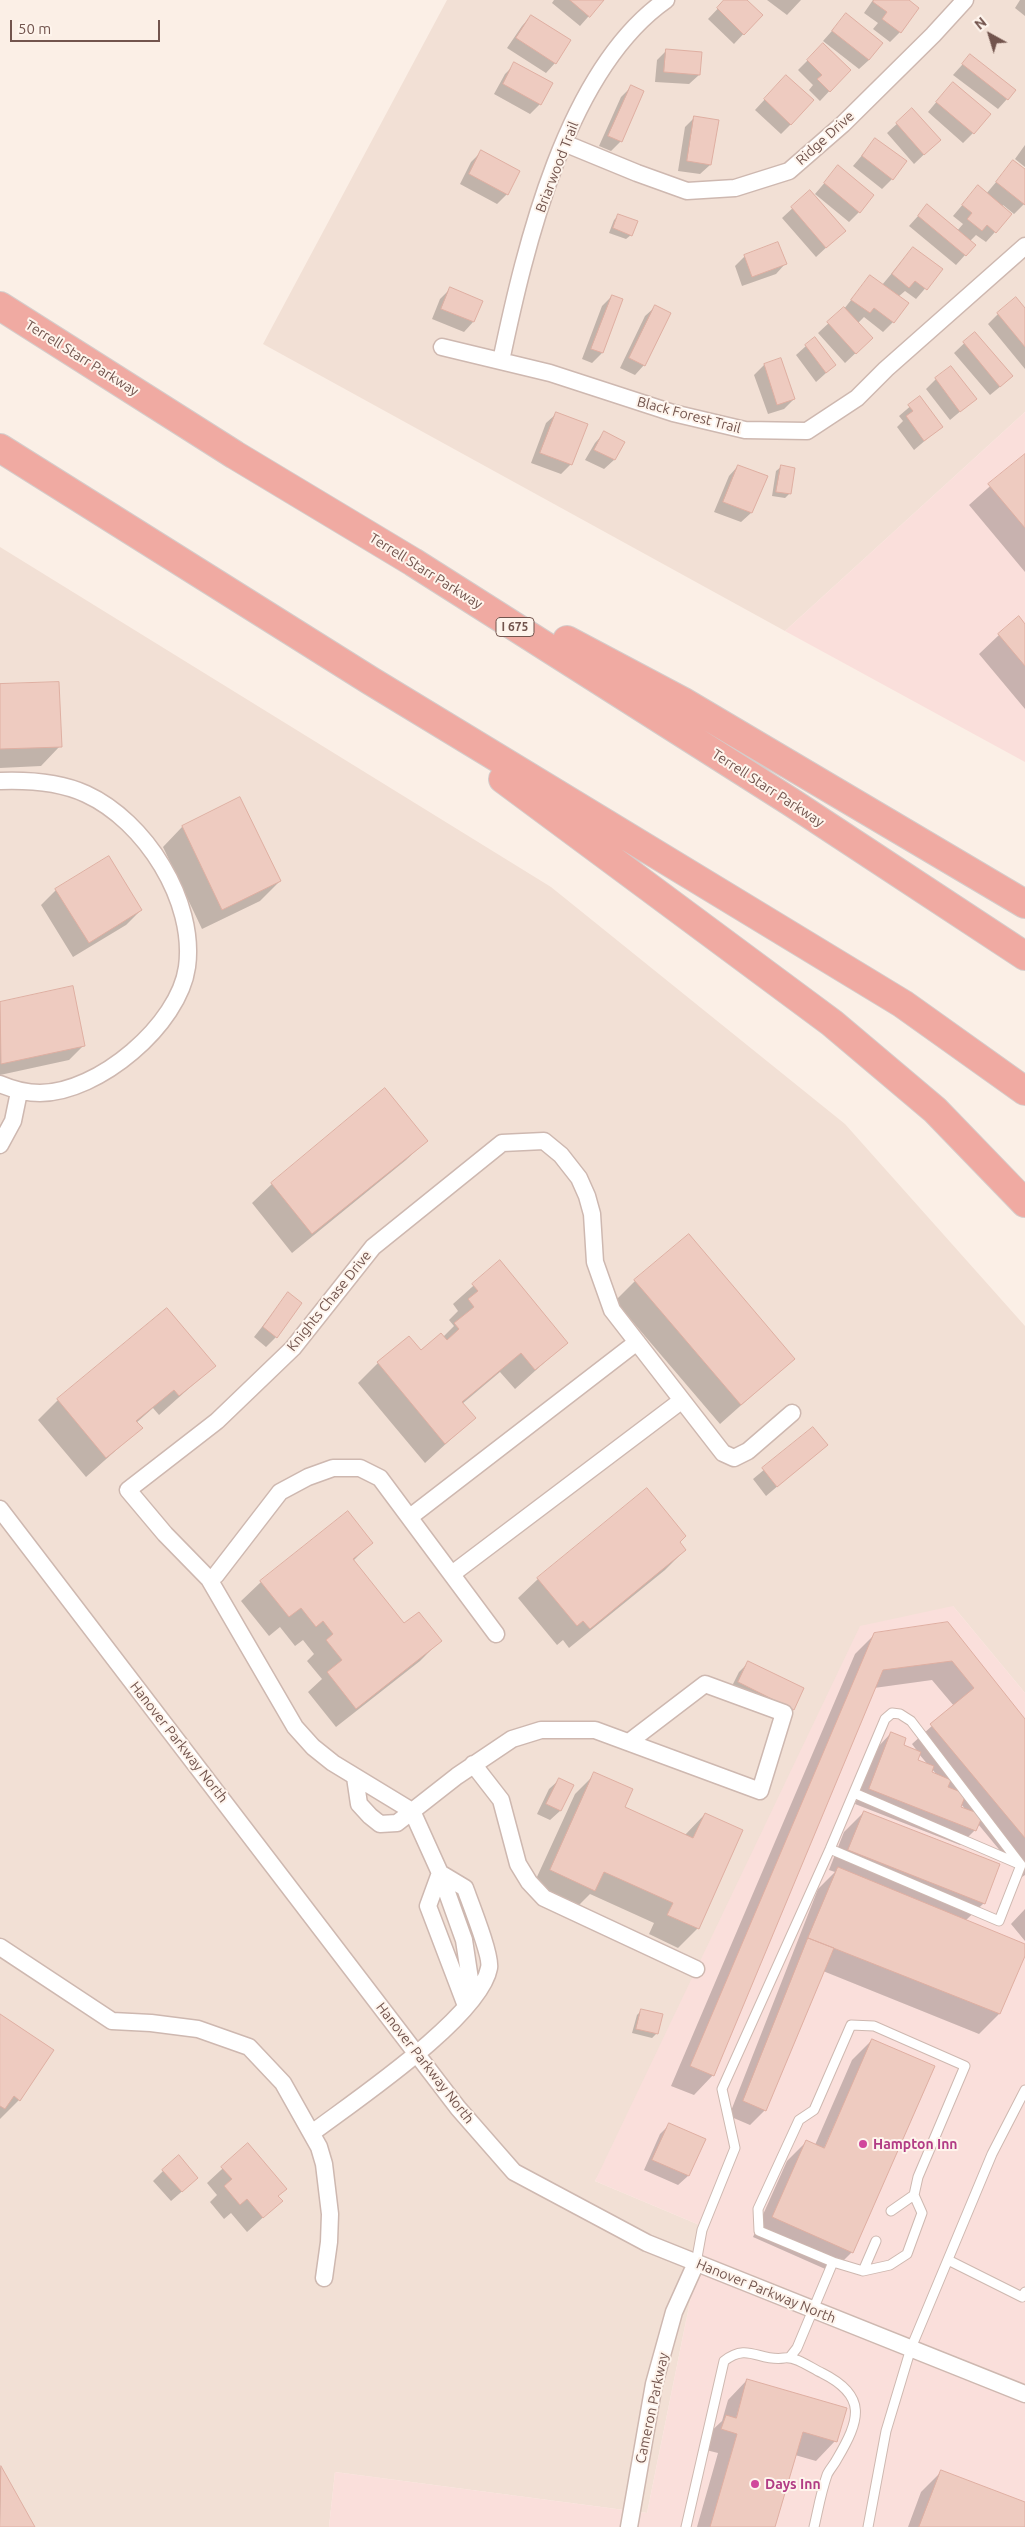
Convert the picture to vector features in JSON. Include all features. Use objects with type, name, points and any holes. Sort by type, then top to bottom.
[{"type":"highway","name":"Terrell Starr Parkway","points":[[0,306],[226,450],[413,562],[791,802],[1025,956]]},
{"type":"highway","points":[[0,448],[371,681],[904,1004],[1025,1091]]},
{"type":"highway","points":[[413,562],[682,701],[1025,904]]},
{"type":"highway","points":[[371,681],[832,1023],[935,1110],[1025,1203]]},
{"type":"street","name":"Briarwood Trail","points":[[501,361],[524,260],[564,143],[592,83],[617,46],[651,10],[666,0]]},
{"type":"street","name":"Ridge Drive","points":[[564,143],[637,174],[687,190],[735,188],[789,171],[857,110],[933,35],[964,0]]},
{"type":"street","name":"Black Forest Trail","points":[[442,347],[550,374],[673,413],[745,430],[807,431],[857,398],[886,369],[1025,246]]},
{"type":"street","points":[[0,781],[58,785],[85,793],[110,807],[127,822],[157,855],[181,910],[187,940],[187,968],[166,1017],[137,1047],[104,1073],[75,1086],[42,1093],[19,1092],[0,1084]]},
{"type":"street","points":[[0,1145],[13,1121],[19,1092]]},
{"type":"street","name":"Knights Chase Drive","points":[[412,1812],[313,1747],[295,1727],[210,1580],[165,1534],[128,1490],[217,1422],[293,1348],[373,1248],[502,1143],[544,1140],[561,1155],[578,1178],[592,1214],[595,1262],[612,1310],[723,1453],[734,1458],[748,1451],[792,1413]]},
{"type":"street","points":[[410,1517],[637,1342]]},
{"type":"street","points":[[452,1574],[681,1400]]},
{"type":"street","points":[[210,1580],[216,1575],[280,1492],[308,1477],[333,1468],[360,1468],[380,1478],[496,1634]]},
{"type":"street","name":"Hanover Parkway North","points":[[0,1509],[458,2108],[514,2172],[647,2242],[1025,2394]]},
{"type":"street","points":[[355,1776],[359,1804],[380,1824],[397,1823],[473,1764],[512,1739],[541,1730],[595,1730],[760,1791],[784,1713],[704,1684],[629,1742]]},
{"type":"street","points":[[473,1764],[501,1800],[518,1864],[529,1882],[544,1898],[696,1969]]},
{"type":"street","points":[[412,1812],[440,1872],[464,1940],[471,1986],[466,2006]]},
{"type":"street","points":[[440,1872],[428,1906],[466,2006]]},
{"type":"street","points":[[312,2133],[417,2054],[466,2006],[484,1984],[490,1966],[465,1888],[440,1872]]},
{"type":"street","points":[[464,1940],[480,1934]]},
{"type":"street","points":[[0,1947],[112,2021],[151,2023],[198,2029],[249,2047],[283,2083],[312,2133],[324,2164],[330,2214],[329,2242],[324,2278]]},
{"type":"street","name":"Cameron Parkway","points":[[629,2527],[654,2384],[674,2312],[696,2263]]},
{"type":"lane","points":[[696,2263],[702,2230],[735,2148],[722,2089],[830,1849],[885,1719],[892,1713],[900,1714],[910,1721],[1021,1865]]},
{"type":"lane","points":[[854,1793],[1021,1865]]},
{"type":"lane","points":[[830,1849],[999,1921],[1021,1865]]},
{"type":"lane","points":[[851,2025],[874,2026],[965,2066],[918,2177],[914,2195],[922,2213],[907,2254],[890,2265],[864,2271],[833,2262],[759,2231],[758,2209],[799,2120],[814,2110],[851,2025]]},
{"type":"lane","points":[[868,2527],[886,2431],[911,2348],[992,2154],[1024,2095]]},
{"type":"lane","points":[[891,2211],[914,2195]]},
{"type":"lane","points":[[864,2271],[876,2241]]},
{"type":"lane","points":[[948,2260],[1024,2296]]},
{"type":"lane","points":[[790,2357],[797,2348],[833,2262]]},
{"type":"lane","points":[[686,2527],[724,2361],[733,2353],[745,2351],[775,2359],[790,2357],[836,2380],[851,2393],[856,2406],[850,2436],[827,2474],[814,2527]]},
{"type":"shaded area","points":[[447,0],[1025,0],[1025,412],[785,631],[263,344]]},
{"type":"shaded area","points":[[1025,412],[1025,762],[785,631]]},
{"type":"shaded area","points":[[0,547],[551,887],[845,1124],[1025,1326],[1025,1693],[953,1606],[595,2181],[709,2229],[699,2257],[647,2513],[335,2472],[329,2527],[0,2527]]},
{"type":"shaded area","points":[[953,1606],[1025,1693],[1025,2527],[329,2527],[335,2472],[647,2513],[699,2257],[709,2229],[595,2181],[860,1626]]},
{"type":"building","points":[[570,0],[604,0],[590,17]]},
{"type":"building","points":[[724,0],[747,0],[763,15],[744,35],[717,8]]},
{"type":"building","points":[[874,0],[909,0],[919,8],[901,33],[882,19],[887,12],[873,2]]},
{"type":"building","points":[[846,13],[883,43],[869,60],[832,31]]},
{"type":"building","points":[[531,15],[571,40],[556,64],[516,38]]},
{"type":"building","points":[[823,43],[851,70],[830,92],[817,79],[822,75],[807,60]]},
{"type":"building","points":[[666,49],[702,52],[700,75],[664,72]]},
{"type":"building","points":[[970,54],[1016,90],[1008,100],[962,64]]},
{"type":"building","points":[[514,62],[553,83],[541,105],[503,84]]},
{"type":"building","points":[[786,75],[814,100],[791,125],[764,99]]},
{"type":"building","points":[[953,82],[991,114],[974,134],[936,102]]},
{"type":"building","points":[[631,85],[644,91],[622,142],[608,136]]},
{"type":"building","points":[[912,108],[941,140],[924,155],[896,123]]},
{"type":"building","points":[[694,116],[719,120],[711,165],[687,161]]},
{"type":"building","points":[[875,138],[907,161],[893,180],[862,156]]},
{"type":"building","points":[[481,150],[520,171],[508,195],[469,174]]},
{"type":"building","points":[[1013,160],[1025,169],[1025,205],[996,182]]},
{"type":"building","points":[[838,165],[874,195],[860,213],[824,183]]},
{"type":"building","points":[[978,185],[1012,214],[996,233],[987,225],[982,231],[967,219],[972,213],[962,205]]},
{"type":"building","points":[[810,190],[846,231],[826,248],[791,207]]},
{"type":"building","points":[[927,204],[976,245],[966,256],[918,216]]},
{"type":"building","points":[[618,214],[638,221],[632,236],[613,228]]},
{"type":"building","points":[[778,242],[787,264],[752,277],[744,255]]},
{"type":"building","points":[[913,247],[943,269],[927,290],[915,281],[909,288],[892,274]]},
{"type":"building","points":[[870,275],[909,303],[894,323],[874,308],[870,313],[851,300]]},
{"type":"building","points":[[450,287],[483,301],[474,322],[441,309]]},
{"type":"building","points":[[612,295],[623,299],[603,353],[591,349]]},
{"type":"building","points":[[1016,297],[1025,308],[1025,347],[997,313]]},
{"type":"building","points":[[655,305],[671,313],[645,366],[629,358]]},
{"type":"building","points":[[844,307],[873,338],[856,354],[827,322]]},
{"type":"building","points":[[975,332],[1013,376],[1000,387],[963,342]]},
{"type":"building","points":[[815,337],[836,365],[826,373],[805,345]]},
{"type":"building","points":[[781,358],[795,399],[777,405],[764,364]]},
{"type":"building","points":[[951,366],[977,399],[960,412],[935,378]]},
{"type":"building","points":[[920,396],[943,427],[924,441],[906,416],[913,411],[908,405]]},
{"type":"building","points":[[556,412],[588,424],[572,465],[540,453]]},
{"type":"building","points":[[604,431],[625,442],[615,460],[594,450]]},
{"type":"building","points":[[1025,454],[1025,528],[988,484]]},
{"type":"building","points":[[738,465],[768,476],[752,513],[723,502]]},
{"type":"building","points":[[781,465],[795,468],[791,494],[776,492]]},
{"type":"building","points":[[1019,616],[1025,624],[1025,666],[998,634]]},
{"type":"building","points":[[59,682],[62,747],[0,749],[0,684]]},
{"type":"building","points":[[240,797],[281,881],[222,910],[182,826]]},
{"type":"building","points":[[109,856],[142,910],[89,943],[55,889]]},
{"type":"building","points":[[73,986],[85,1046],[1,1064],[0,1002]]},
{"type":"building","points":[[385,1088],[428,1141],[312,1234],[271,1183]]},
{"type":"building","points":[[689,1234],[795,1359],[741,1405],[634,1280]]},
{"type":"building","points":[[500,1260],[568,1343],[535,1370],[521,1353],[462,1402],[476,1418],[445,1444],[377,1362],[409,1336],[421,1350],[441,1333],[447,1340],[459,1329],[454,1323],[474,1307],[468,1299],[478,1291],[472,1284]]},
{"type":"building","points":[[288,1292],[302,1303],[277,1338],[263,1327]]},
{"type":"building","points":[[167,1308],[216,1366],[179,1396],[174,1390],[136,1421],[143,1428],[106,1458],[57,1399]]},
{"type":"building","points":[[813,1427],[828,1445],[777,1487],[762,1468]]},
{"type":"building","points":[[647,1488],[686,1536],[680,1542],[686,1550],[590,1629],[583,1621],[577,1626],[537,1578]]},
{"type":"building","points":[[348,1511],[373,1543],[353,1559],[404,1623],[419,1612],[442,1641],[356,1709],[327,1672],[342,1660],[326,1640],[333,1634],[323,1621],[316,1627],[301,1608],[289,1617],[260,1581]]},
{"type":"building","points":[[948,1622],[1025,1719],[1025,1838],[930,1724],[974,1688],[952,1661],[883,1670],[714,2076],[690,2066],[874,1633]]},
{"type":"building","points":[[748,1661],[804,1688],[794,1710],[738,1682]]},
{"type":"building","points":[[891,1732],[906,1738],[904,1745],[921,1752],[918,1760],[934,1766],[932,1772],[951,1780],[948,1787],[966,1794],[961,1807],[983,1815],[976,1831],[869,1789]]},
{"type":"building","points":[[594,1772],[633,1789],[625,1807],[693,1838],[705,1813],[743,1830],[699,1929],[667,1915],[673,1903],[604,1872],[595,1891],[550,1870]]},
{"type":"building","points":[[559,1778],[574,1785],[561,1811],[546,1804]]},
{"type":"building","points":[[864,1811],[1000,1864],[985,1904],[848,1850]]},
{"type":"building","points":[[838,1867],[1025,1944],[1025,1956],[1000,2014],[808,1938]]},
{"type":"building","points":[[808,1938],[834,1948],[766,2111],[743,2101]]},
{"type":"building","points":[[641,2009],[663,2014],[658,2034],[636,2029]]},
{"type":"building","points":[[0,2014],[54,2050],[20,2101],[14,2096],[5,2109],[0,2106]]},
{"type":"building","name":"Hampton Inn","points":[[872,2039],[935,2066],[853,2253],[772,2217],[806,2140],[824,2148]]},
{"type":"building","points":[[669,2123],[706,2139],[689,2176],[652,2160]]},
{"type":"building","points":[[248,2143],[287,2189],[278,2196],[283,2201],[263,2218],[247,2199],[240,2205],[224,2186],[232,2179],[221,2167]]},
{"type":"building","points":[[179,2155],[198,2178],[182,2192],[162,2170]]},
{"type":"building","name":"Days Inn","points":[[747,2379],[847,2408],[837,2442],[803,2432],[775,2527],[710,2527],[737,2434],[721,2429],[726,2415],[736,2418]]},
{"type":"building","points":[[1,2466],[35,2527],[0,2527]]},
{"type":"building","points":[[941,2470],[1025,2502],[1025,2527],[919,2527]]},
{"type":"place","name":"Hampton Inn","points":[[863,2144]]},
{"type":"place","name":"Days Inn","points":[[755,2484]]}]
